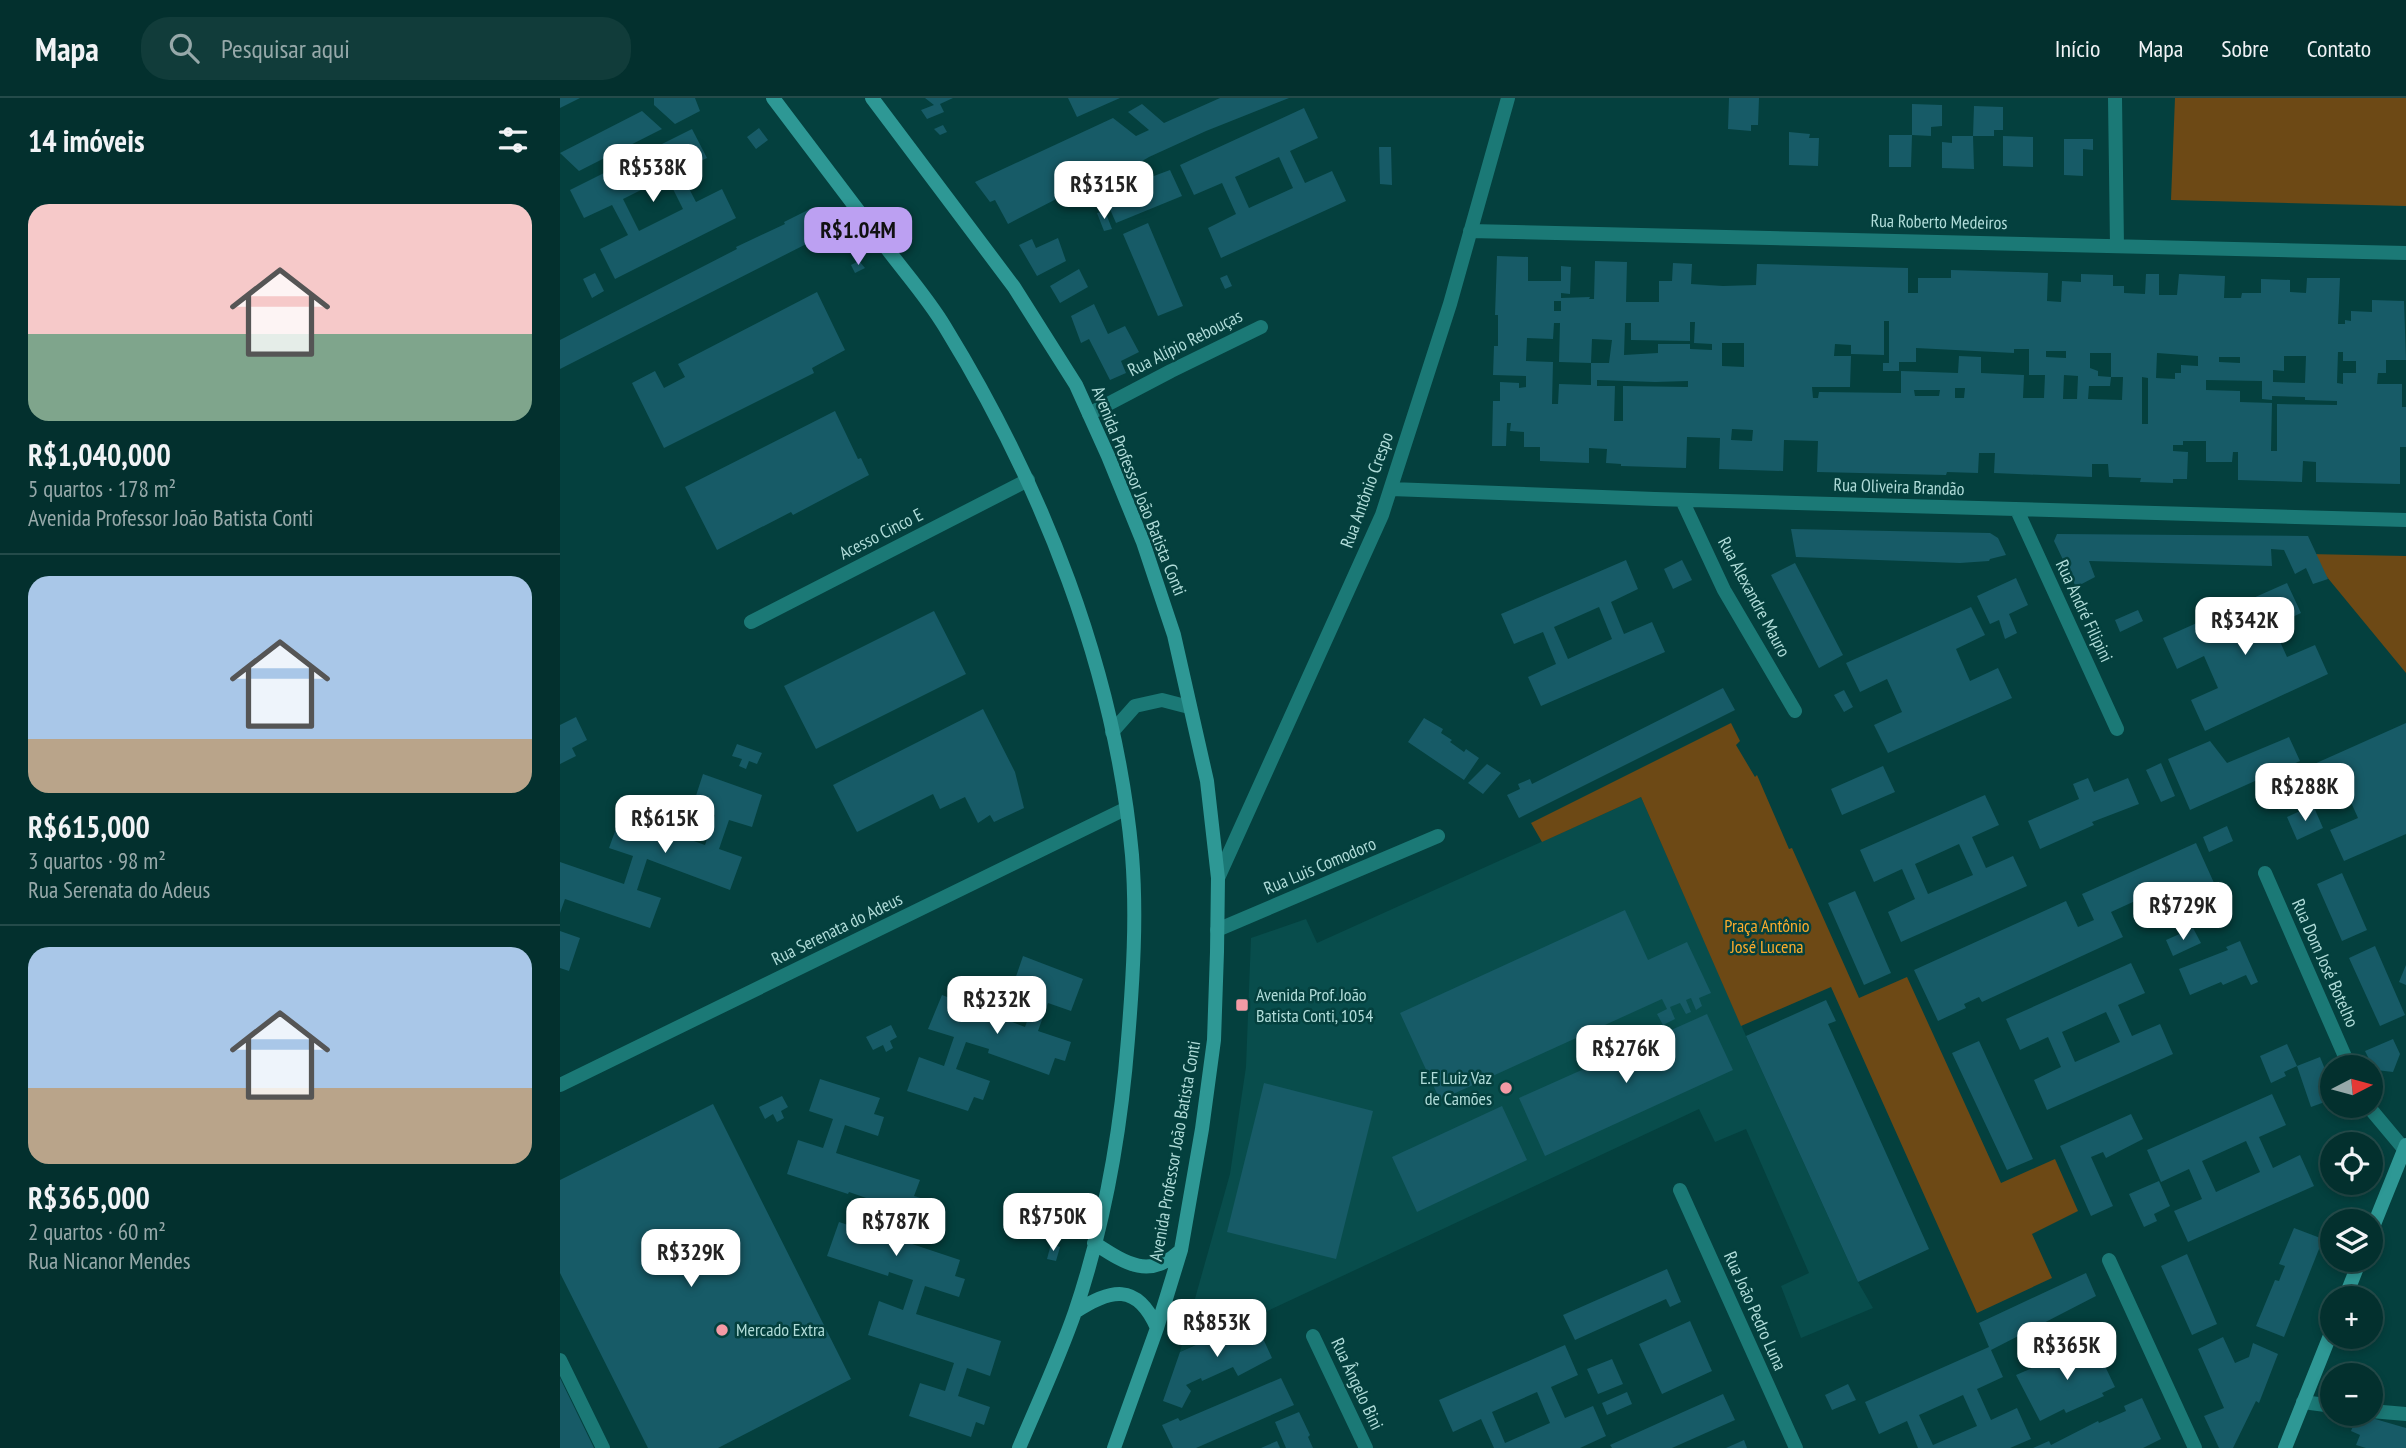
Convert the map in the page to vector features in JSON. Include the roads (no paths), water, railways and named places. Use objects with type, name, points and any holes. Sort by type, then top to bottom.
[{"type":"main road","points":[[773,98],[943,323],[989,403],[1046,519],[1077,604],[1112,732],[1132,857],[1133,970],[1124,1090],[1111,1171],[1075,1312],[1020,1448]]},
{"type":"main road","name":"Avenida Professor João Batista Conti","points":[[872,98],[1014,288],[1076,386],[1090,414],[1143,542],[1174,635],[1208,781],[1218,878],[1214,1040],[1202,1129],[1181,1250],[1157,1328],[1114,1448]]},
{"type":"main road","points":[[2380,1209],[2405,1147]]},
{"type":"main road","points":[[1094,1243],[1117,1258],[1137,1266],[1153,1267],[1169,1261],[1181,1250]]},
{"type":"main road","points":[[1075,1312],[1103,1295],[1118,1293],[1132,1297],[1144,1305],[1157,1328]]},
{"type":"main road","points":[[2285,1448],[2324,1349]]},
{"type":"street","name":"Rua Antônio Crespo","points":[[1218,878],[1377,527],[1450,304],[1508,98]]},
{"type":"street","points":[[2115,98],[2117,246]]},
{"type":"street","name":"Rua Roberto Medeiros","points":[[1470,231],[2406,253]]},
{"type":"street","name":"Rua Alípio Rebouças","points":[[1090,414],[1261,327]]},
{"type":"street","name":"Acesso Cinco E","points":[[751,622],[1028,480]]},
{"type":"street","name":"Rua Oliveira Brandão","points":[[1391,489],[1682,500],[2406,520]]},
{"type":"street","name":"Rua Alexandre Mauro","points":[[1682,500],[1724,590],[1795,711]]},
{"type":"street","name":"Rua André Filipini","points":[[2017,510],[2117,729]]},
{"type":"street","points":[[1112,732],[1135,706],[1162,700],[1189,707]]},
{"type":"street","name":"Rua Serenata do Adeus","points":[[563,1084],[1125,809]]},
{"type":"street","name":"Rua Luis Comodoro","points":[[1217,930],[1438,836]]},
{"type":"street","name":"Rua Dom José Botelho","points":[[2265,873],[2344,1055]]},
{"type":"street","points":[[2379,1118],[2405,1147]]},
{"type":"street","name":"Rua João Pedro Luna","points":[[1680,1190],[1796,1448]]},
{"type":"street","points":[[2109,1260],[2195,1448]]},
{"type":"street","name":"Rua Ângelo Bini","points":[[1313,1336],[1366,1448]]},
{"type":"street","points":[[560,1360],[603,1448]]},
{"type":"street","points":[[2303,1402],[2320,1404]]},
{"type":"street","points":[[2383,1412],[2406,1414]]},
{"type":"place","name":"Avenida Prof. João Batista Conti, 1054","points":[[1242,1005]]},
{"type":"place","name":"E.E Luiz Vaz de Camões","points":[[1506,1088]]},
{"type":"place","name":"Mercado Extra","points":[[722,1330]]},
{"type":"park label","name":"Praça Antônio José Lucena","points":[[1767,936]]}]
